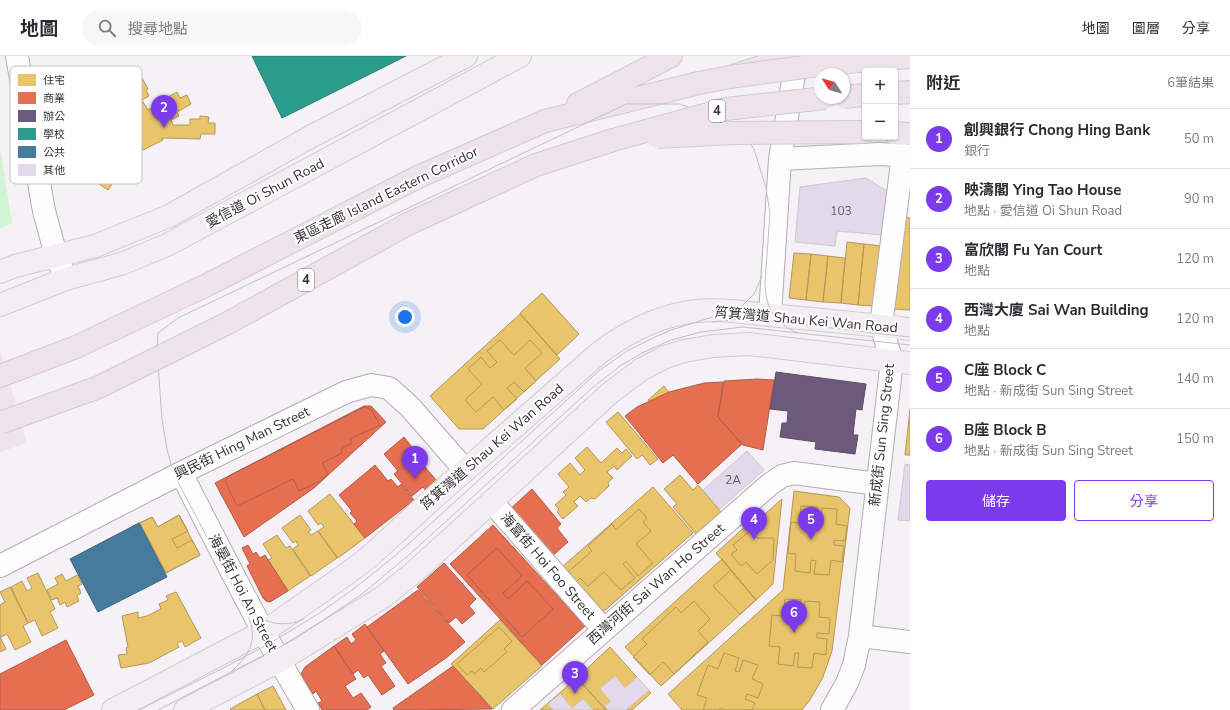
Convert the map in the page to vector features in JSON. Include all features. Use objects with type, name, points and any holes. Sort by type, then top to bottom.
[{"type":"highway","points":[[544,121],[671,56]]},
{"type":"highway","points":[[730,77],[794,56]]},
{"type":"highway","name":"東區走廊 Island Eastern Corridor","points":[[0,376],[76,347],[207,285],[418,177],[544,121],[699,83],[730,77],[827,64],[910,57]]},
{"type":"highway","points":[[898,93],[910,92]]},
{"type":"highway","points":[[850,96],[862,95]]},
{"type":"highway","name":"4","points":[[0,423],[99,387],[228,323],[408,224],[536,165],[613,140],[726,109],[814,99]]},
{"type":"highway","points":[[613,140],[733,133],[862,132]]},
{"type":"highway","points":[[898,133],[910,134]]},
{"type":"main road","name":"愛信道 Oi Shun Road","points":[[0,272],[15,266],[95,246],[169,216],[312,136],[466,56]]},
{"type":"main road","name":"愛信道 Oi Shun Road","points":[[0,305],[66,279],[121,264],[168,245],[520,56]]},
{"type":"main road","name":"筲箕灣道 Shau Kei Wan Road","points":[[113,710],[262,631],[364,561],[465,470],[599,353],[619,338],[643,325],[685,312],[732,311],[910,329]]},
{"type":"main road","name":"筲箕灣道 Shau Kei Wan Road","points":[[185,710],[279,661],[383,597],[413,573],[610,393],[642,369],[665,357],[684,351],[713,346],[749,344],[901,362]]},
{"type":"street","points":[[16,56],[18,66]]},
{"type":"street","points":[[770,315],[780,159],[797,56]]},
{"type":"street","points":[[780,159],[880,154],[906,156]]},
{"type":"street","name":"新成街 Sun Sing Street","points":[[832,710],[847,683],[854,665],[860,636],[878,484],[901,362],[881,326],[906,156]]},
{"type":"street","points":[[39,184],[44,211],[56,255],[66,279]]},
{"type":"street","name":"興民街 Hing Man Street","points":[[0,566],[181,473],[346,392],[371,385],[389,388],[410,407],[465,470]]},
{"type":"street","name":"海晏街 Hoi An Street","points":[[181,473],[262,631],[308,710]]},
{"type":"street","name":"西灣河街 Sai Wan Ho Street","points":[[513,710],[769,484],[782,476],[794,473],[878,484]]},
{"type":"street","name":"海富街 Hoi Foo Street","points":[[492,502],[604,630]]},
{"type":"street","points":[[860,636],[910,642]]},
{"type":"shaded area","points":[[0,349],[27,443],[0,452]]},
{"type":"green space","points":[[0,148],[12,223],[0,229]]},
{"type":"building: 住宅","points":[[298,56],[314,56],[295,85],[291,82],[283,94],[273,88],[277,82],[272,79],[277,71],[279,73],[284,65],[290,68]]},
{"type":"building: 住宅","points":[[142,78],[148,89],[146,90],[149,96],[142,100]]},
{"type":"building: 住宅","points":[[177,92],[180,98],[187,95],[191,104],[177,112],[179,116],[171,120],[173,125],[190,125],[190,119],[200,119],[200,116],[209,117],[208,123],[215,123],[215,134],[201,134],[200,139],[162,138],[163,140],[143,150],[142,100],[148,110]]},
{"type":"building: 住宅","points":[[99,184],[112,184],[108,190]]},
{"type":"building: 住宅","points":[[903,217],[910,218],[910,310],[893,309]]},
{"type":"building: 住宅","points":[[847,242],[864,244],[858,305],[841,303]]},
{"type":"building: 住宅","points":[[864,244],[881,246],[875,306],[858,305]]},
{"type":"building: 住宅","points":[[794,253],[811,254],[806,300],[789,298]]},
{"type":"building: 住宅","points":[[811,254],[828,256],[823,302],[806,300]]},
{"type":"building: 住宅","points":[[828,256],[845,258],[841,303],[823,302]]},
{"type":"building: 住宅","points":[[542,293],[579,334],[557,355],[520,313]]},
{"type":"building: 住宅","points":[[520,314],[560,359],[483,429],[459,429],[430,396]]},
{"type":"building: 住宅","points":[[500,340],[514,355],[530,340],[542,353],[525,368],[536,381],[524,392],[514,382],[507,388],[517,399],[504,410],[493,397],[476,412],[465,400],[482,384],[468,369],[481,357],[490,368],[497,362],[487,351]]},
{"type":"building: 住宅","points":[[664,386],[683,410],[704,392],[717,406],[695,425],[714,446],[698,460],[679,438],[662,453],[649,438],[667,422],[648,400]]},
{"type":"building: 住宅","points":[[742,394],[755,396],[754,408],[768,410],[765,424],[752,421],[750,430],[737,428],[739,419],[722,417],[725,403],[741,406]]},
{"type":"building: 住宅","points":[[910,409],[910,455],[905,455]]},
{"type":"building: 住宅","points":[[618,412],[658,459],[650,465],[642,455],[637,459],[606,422]]},
{"type":"building: 住宅","points":[[587,447],[601,463],[617,448],[622,453],[626,449],[632,456],[617,470],[614,466],[607,472],[613,478],[608,482],[609,486],[595,499],[591,498],[586,502],[580,496],[574,502],[578,506],[563,519],[557,512],[559,509],[555,505],[566,495],[563,492],[569,487],[558,474],[570,463],[580,475],[585,470],[575,458]]},
{"type":"building: 住宅","points":[[680,475],[693,490],[698,485],[721,512],[696,534],[673,507],[677,504],[664,489]]},
{"type":"building: 住宅","points":[[653,487],[693,533],[602,613],[562,567]]},
{"type":"building: 住宅","points":[[794,491],[839,497],[850,508],[832,651],[823,677],[810,700],[802,710],[682,710],[668,694],[783,590]]},
{"type":"building: 住宅","points":[[330,494],[365,538],[338,558],[318,531],[324,527],[321,523],[318,525],[308,511]]},
{"type":"building: 住宅","points":[[782,499],[773,584],[756,600],[716,553],[747,525],[750,527]]},
{"type":"building: 住宅","points":[[801,506],[818,507],[816,520],[821,521],[822,508],[837,509],[836,524],[847,526],[845,541],[834,540],[834,545],[844,546],[842,562],[831,560],[829,575],[814,574],[816,561],[811,560],[810,573],[795,571],[796,554],[788,553],[791,522],[799,523]]},
{"type":"building: 住宅","points":[[639,509],[647,518],[643,522],[651,531],[636,544],[653,563],[638,576],[626,561],[623,564],[635,578],[621,590],[604,572],[588,586],[580,578],[576,582],[568,572],[592,551],[588,546],[612,524],[616,530]]},
{"type":"building: 住宅","points":[[179,515],[188,531],[172,539],[177,548],[192,540],[200,555],[166,573],[149,541],[140,545],[131,527],[152,517],[158,527]]},
{"type":"building: 住宅","points":[[179,515],[200,555],[166,573],[140,523],[152,517],[158,527]]},
{"type":"building: 住宅","points":[[300,515],[311,530],[308,532],[311,535],[318,531],[337,558],[311,576],[293,549],[298,545],[296,541],[293,543],[282,528]]},
{"type":"building: 住宅","points":[[751,530],[757,538],[774,538],[773,560],[757,574],[746,562],[741,566],[731,554],[737,550],[733,545]]},
{"type":"building: 住宅","points":[[277,535],[286,548],[290,546],[310,576],[288,591],[268,560],[272,558],[263,544]]},
{"type":"building: 住宅","points":[[122,546],[132,565],[148,557],[156,572],[95,605],[87,590],[100,583],[90,563],[104,556],[108,564],[113,561],[109,553]]},
{"type":"building: 住宅","points":[[722,559],[756,600],[661,686],[625,647]]},
{"type":"building: 住宅","points":[[731,570],[756,600],[740,614],[713,586]]},
{"type":"building: 住宅","points":[[38,573],[55,609],[50,612],[58,628],[42,636],[35,620],[28,623],[11,587],[22,581],[27,591],[32,588],[27,578]]},
{"type":"building: 住宅","points":[[62,574],[66,581],[77,575],[82,584],[78,586],[81,593],[77,596],[79,601],[67,607],[65,602],[60,605],[57,598],[52,600],[47,590],[58,584],[55,578]]},
{"type":"building: 住宅","points":[[10,587],[28,623],[23,626],[31,642],[15,650],[7,634],[1,637],[0,635],[0,605],[5,602],[0,592]]},
{"type":"building: 住宅","points":[[176,592],[201,638],[185,647],[182,641],[177,643],[179,647],[149,663],[121,668],[118,655],[127,654],[126,648],[128,647],[122,616],[138,612],[138,618],[147,616],[161,609],[159,604],[168,600],[166,596]]},
{"type":"building: 住宅","points":[[785,599],[801,600],[800,613],[804,614],[805,601],[820,602],[819,617],[830,618],[829,634],[817,633],[817,638],[827,639],[826,655],[814,653],[812,668],[797,667],[799,653],[795,653],[793,666],[778,664],[780,647],[769,646],[772,615],[783,616]]},
{"type":"building: 住宅","points":[[694,601],[710,619],[698,631],[708,642],[674,674],[663,662],[650,675],[633,657],[647,644],[642,639],[676,607],[681,613]]},
{"type":"building: 住宅","points":[[408,610],[420,627],[439,614],[450,629],[432,642],[435,647],[417,660],[413,654],[396,666],[386,652],[404,639],[391,622]]},
{"type":"building: 住宅","points":[[500,620],[542,666],[493,709],[451,664]]},
{"type":"building: 住宅","points":[[499,627],[512,641],[504,649],[507,652],[484,672],[481,668],[474,674],[472,671],[467,675],[457,664]]},
{"type":"building: 住宅","points":[[0,637],[6,649],[0,652]]},
{"type":"building: 住宅","points":[[610,647],[651,693],[632,710],[606,710],[577,678]]},
{"type":"building: 住宅","points":[[724,653],[739,658],[735,671],[739,672],[743,660],[758,665],[752,679],[763,684],[758,698],[747,694],[745,699],[755,703],[752,710],[724,710],[720,708],[719,710],[703,710],[707,698],[697,695],[708,665],[718,669]]},
{"type":"building: 住宅","points":[[35,667],[38,673],[43,669],[50,683],[66,675],[70,683],[74,680],[80,692],[67,699],[66,698],[57,702],[56,698],[52,700],[57,710],[11,710],[8,706],[21,698],[14,685],[19,682],[16,677],[24,674],[28,681],[31,679],[27,671]]},
{"type":"building: 住宅","points":[[577,678],[606,710],[540,710]]},
{"type":"building: 住宅","points":[[273,686],[286,710],[265,710],[257,694]]},
{"type":"building: 住宅","points":[[458,690],[468,705],[461,710],[429,710]]},
{"type":"building: 住宅","points":[[257,694],[265,710],[230,709]]},
{"type":"building: 商業","points":[[757,379],[774,380],[763,450],[743,445],[718,417],[724,381]]},
{"type":"building: 商業","points":[[723,382],[718,417],[742,444],[698,484],[673,455],[663,463],[625,416],[637,407],[669,392],[704,383]]},
{"type":"building: 商業","points":[[364,406],[371,406],[386,422],[314,488],[244,537],[215,483]]},
{"type":"building: 商業","points":[[364,407],[371,409],[380,425],[350,439],[352,443],[341,449],[342,453],[322,463],[328,474],[320,481],[299,491],[293,479],[237,506],[225,481],[229,476]]},
{"type":"building: 商業","points":[[404,437],[416,452],[413,453],[437,481],[426,491],[423,487],[412,496],[394,474],[398,471],[384,454]]},
{"type":"building: 商業","points":[[375,465],[388,481],[391,479],[398,487],[401,484],[414,500],[365,538],[354,524],[357,521],[350,513],[352,511],[339,495]]},
{"type":"building: 商業","points":[[532,489],[561,524],[557,528],[568,542],[550,558],[508,511]]},
{"type":"building: 商業","points":[[493,525],[585,626],[542,665],[450,564]]},
{"type":"building: 商業","points":[[248,545],[253,554],[256,552],[260,558],[265,555],[288,591],[270,602],[263,598],[247,566],[250,564],[242,548]]},
{"type":"building: 商業","points":[[497,548],[522,576],[503,593],[508,599],[527,581],[553,609],[522,637],[467,575]]},
{"type":"building: 商業","points":[[444,563],[476,599],[469,606],[475,613],[462,624],[456,617],[449,623],[417,587]]},
{"type":"building: 商業","points":[[418,590],[465,642],[446,658],[408,684],[367,627]]},
{"type":"building: 商業","points":[[365,624],[384,651],[380,654],[386,663],[381,666],[395,686],[382,695],[368,675],[364,678],[358,670],[353,674],[334,646],[347,637],[351,644],[356,640],[352,634]]},
{"type":"building: 商業","points":[[66,640],[94,695],[64,710],[0,710],[0,674]]},
{"type":"building: 商業","points":[[334,646],[356,679],[345,686],[353,698],[361,693],[371,707],[367,710],[322,710],[318,703],[322,701],[316,691],[313,694],[301,674],[305,667]]},
{"type":"building: 商業","points":[[453,666],[492,709],[394,710],[393,708]]},
{"type":"building: 辦公","points":[[776,372],[866,384],[862,410],[856,409],[853,435],[858,435],[855,454],[815,449],[816,442],[780,437],[782,423],[787,423],[788,411],[770,409]]},
{"type":"building: 學校","points":[[252,56],[406,56],[282,118]]},
{"type":"building: 公共","points":[[139,523],[167,577],[98,612],[70,559]]},
{"type":"building: 其他","points":[[866,178],[887,191],[882,235],[837,231],[835,246],[795,242],[800,187]]},
{"type":"building: 其他","points":[[747,451],[764,470],[720,509],[703,490]]},
{"type":"building: 其他","points":[[905,464],[910,465],[910,521],[898,520]]},
{"type":"building: 其他","points":[[615,676],[625,688],[637,677],[649,690],[626,710],[608,710],[605,706],[611,701],[600,689]]},
{"type":"building: 其他","points":[[560,694],[572,708],[583,699],[593,710],[554,710],[548,704]]},
{"type":"tram line","points":[[230,673],[243,660],[250,646],[252,639],[251,623],[179,484],[167,449],[162,419],[157,351],[158,333],[178,318],[626,104],[680,104],[740,127],[754,149],[766,188],[770,213],[765,291],[772,313],[783,324],[798,333]]},
{"type":"tram line","points":[[139,710],[255,652],[307,621],[336,601],[364,581],[405,547],[600,370],[627,351],[655,337],[671,330],[732,311],[742,306],[754,294],[762,276]]},
{"type":"tram line","points":[[712,322],[752,319],[910,337]]},
{"type":"tram line","points":[[158,710],[295,639],[362,594],[410,554],[592,388],[620,366],[642,353],[671,340],[701,332],[743,327],[910,345]]},
{"type":"tram line","points":[[247,606],[259,617],[273,623],[288,624],[304,619]]},
{"type":"place","name":"映濤閣 Ying Tao House","points":[[164,128]]},
{"type":"place","name":"創興銀行 Chong Hing Bank","points":[[415,479]]},
{"type":"place","name":"西灣大廈 Sai Wan Building","points":[[754,540]]},
{"type":"place","name":"C座 Block C","points":[[811,540]]},
{"type":"place","name":"B座 Block B","points":[[794,633]]},
{"type":"place","name":"富欣閣 Fu Yan Court","points":[[575,694]]}]
